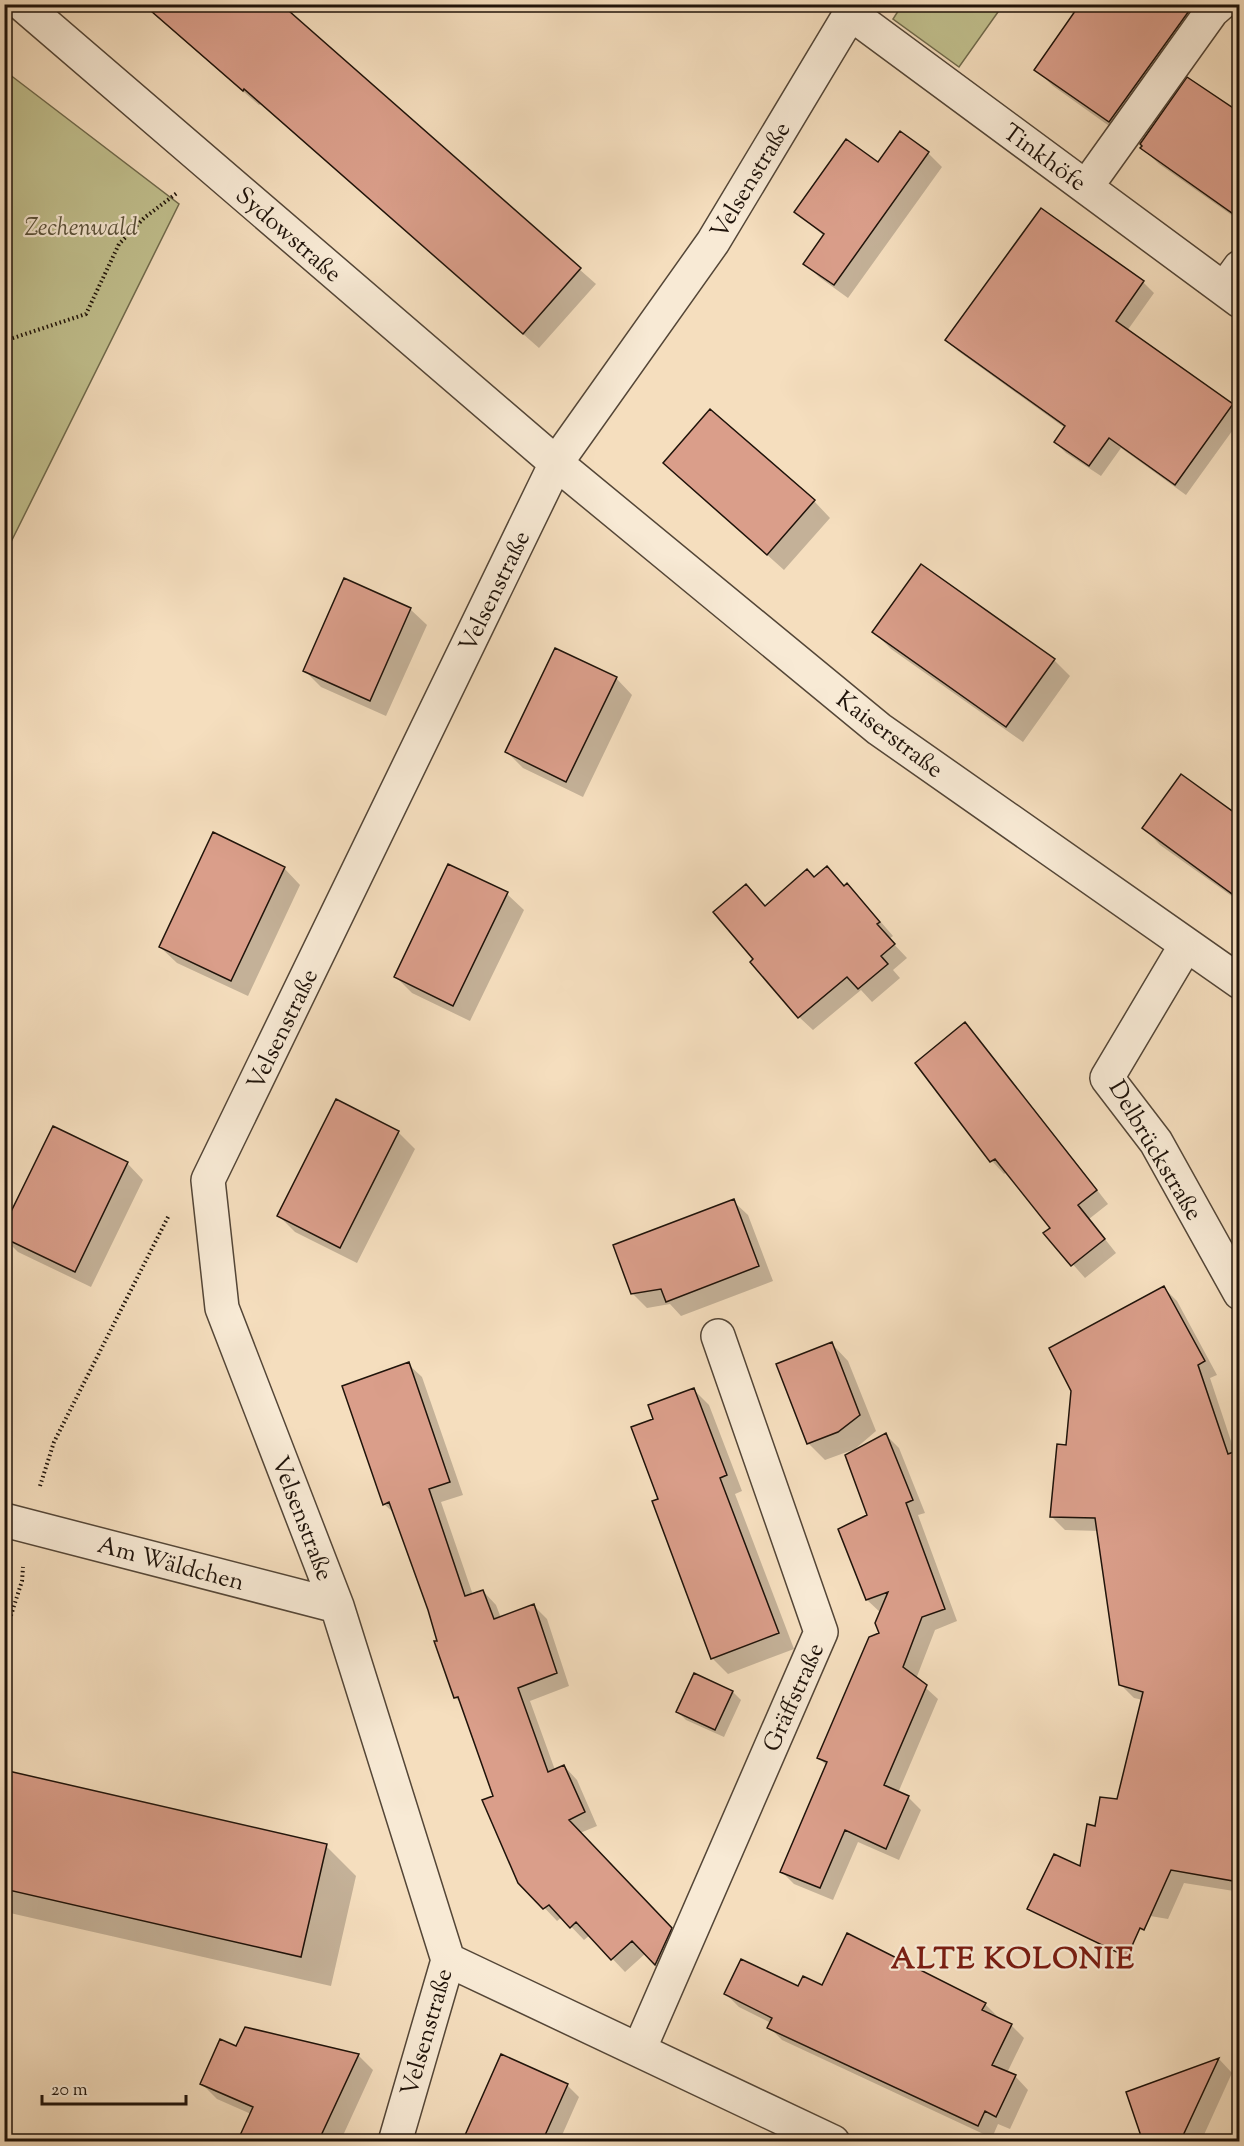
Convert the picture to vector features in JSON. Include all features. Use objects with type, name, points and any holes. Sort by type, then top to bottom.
[{"type":"street","name":"Sydowstraße","points":[[21,4],[556,464]]},
{"type":"street","points":[[1086,187],[1212,11],[1220,4]]},
{"type":"street","name":"Tinkhöfe","points":[[853,9],[1086,187],[1234,286]]},
{"type":"street","name":"Velsenstraße","points":[[395,2142],[448,1960],[337,1606],[222,1308],[208,1180],[556,464],[713,242],[853,9]]},
{"type":"street","name":"Kaiserstraße","points":[[556,464],[879,729],[1239,982]]},
{"type":"street","name":"Delbrückstraße","points":[[1186,945],[1107,1078],[1156,1142],[1239,1293]]},
{"type":"street","name":"Gräffstraße","points":[[639,2050],[821,1632],[718,1336]]},
{"type":"street","name":"Am Wäldchen","points":[[16,1523],[337,1606]]},
{"type":"street","points":[[448,1960],[833,2142]]},
{"type":"path","points":[[4,341],[86,314],[119,244],[144,218],[210,166]]},
{"type":"path","points":[[4,1637],[22,1581],[16,1523],[168,1215],[208,1180]]},
{"type":"green space","points":[[902,5],[1003,5],[959,67],[893,19]]},
{"type":"green space","name":"Zechenwald","points":[[5,71],[179,204],[5,554]]},
{"type":"building","points":[[143,4],[281,4],[581,268],[523,334],[244,89],[243,91]]},
{"type":"building","points":[[1080,4],[1194,4],[1109,122],[1034,70]]},
{"type":"building","points":[[1187,77],[1239,112],[1239,218],[1140,148],[1142,146],[1140,144]]},
{"type":"building","points":[[900,131],[929,152],[834,285],[803,264],[824,234],[794,212],[846,139],[878,162]]},
{"type":"building","points":[[1041,208],[1144,281],[1116,321],[1233,404],[1175,485],[1109,438],[1089,466],[1054,442],[1065,426],[945,340]]},
{"type":"building","points":[[710,409],[815,500],[767,555],[663,463]]},
{"type":"building","points":[[921,564],[1055,659],[1006,727],[872,632]]},
{"type":"building","points":[[344,578],[411,608],[370,701],[303,671]]},
{"type":"building","points":[[555,648],[617,677],[566,782],[505,752]]},
{"type":"building","points":[[1181,774],[1239,816],[1239,899],[1142,828]]},
{"type":"building","points":[[213,832],[285,867],[231,981],[159,947]]},
{"type":"building","points":[[448,864],[508,892],[453,1006],[394,977]]},
{"type":"building","points":[[827,866],[844,886],[847,883],[880,922],[877,924],[895,944],[881,956],[888,964],[858,989],[847,977],[798,1018],[750,962],[753,959],[713,912],[746,884],[765,906],[807,869],[814,877]]},
{"type":"building","points":[[965,1022],[1097,1190],[1078,1205],[1105,1239],[1071,1266],[1043,1233],[1050,1228],[995,1159],[990,1162],[915,1063]]},
{"type":"building","points":[[336,1099],[399,1131],[340,1248],[277,1216]]},
{"type":"building","points":[[53,1126],[128,1162],[75,1272],[4,1238],[4,1226]]},
{"type":"building","points":[[734,1199],[759,1266],[666,1302],[661,1289],[631,1294],[613,1245]]},
{"type":"building","points":[[1164,1286],[1205,1361],[1198,1365],[1228,1454],[1239,1450],[1239,1882],[1171,1870],[1144,1930],[1140,1928],[1127,1957],[1027,1909],[1054,1854],[1080,1866],[1087,1824],[1095,1826],[1100,1797],[1117,1799],[1143,1692],[1119,1685],[1095,1518],[1050,1517],[1057,1444],[1066,1445],[1071,1391],[1049,1348]]},
{"type":"building","points":[[832,1342],[860,1415],[838,1432],[807,1444],[776,1364]]},
{"type":"building","points":[[409,1362],[450,1482],[429,1489],[465,1596],[483,1590],[494,1619],[534,1604],[557,1673],[518,1688],[548,1772],[564,1765],[585,1812],[569,1820],[672,1928],[655,1965],[632,1941],[611,1960],[576,1922],[570,1928],[549,1905],[543,1909],[518,1883],[482,1800],[493,1796],[458,1697],[454,1698],[434,1641],[437,1641],[428,1610],[389,1502],[383,1505],[342,1386]]},
{"type":"building","points":[[694,1388],[727,1475],[720,1478],[779,1633],[711,1659],[652,1501],[658,1499],[631,1427],[653,1419],[648,1405]]},
{"type":"building","points":[[886,1433],[913,1500],[906,1503],[945,1609],[922,1617],[903,1667],[927,1685],[884,1785],[909,1796],[886,1849],[845,1830],[820,1888],[780,1872],[827,1762],[817,1758],[869,1637],[879,1633],[875,1623],[888,1592],[866,1600],[838,1529],[867,1515],[845,1455]]},
{"type":"building","points":[[694,1673],[733,1691],[715,1730],[676,1712]]},
{"type":"building","points":[[4,1770],[327,1844],[301,1957],[4,1889]]},
{"type":"building","points":[[847,1933],[986,2003],[982,2010],[1012,2024],[992,2065],[1016,2075],[996,2117],[985,2111],[978,2126],[767,2028],[772,2018],[724,1994],[741,1959],[798,1986],[803,1976],[822,1985]]},
{"type":"building","points":[[245,2027],[359,2054],[318,2142],[237,2142],[253,2107],[200,2084],[220,2039],[236,2046]]},
{"type":"building","points":[[501,2054],[568,2084],[542,2142],[462,2142]]},
{"type":"building","points":[[1219,2058],[1180,2142],[1143,2142],[1126,2092]]},
{"type":"district","name":"ALTE KOLONIE","points":[[1013,1958]]}]
